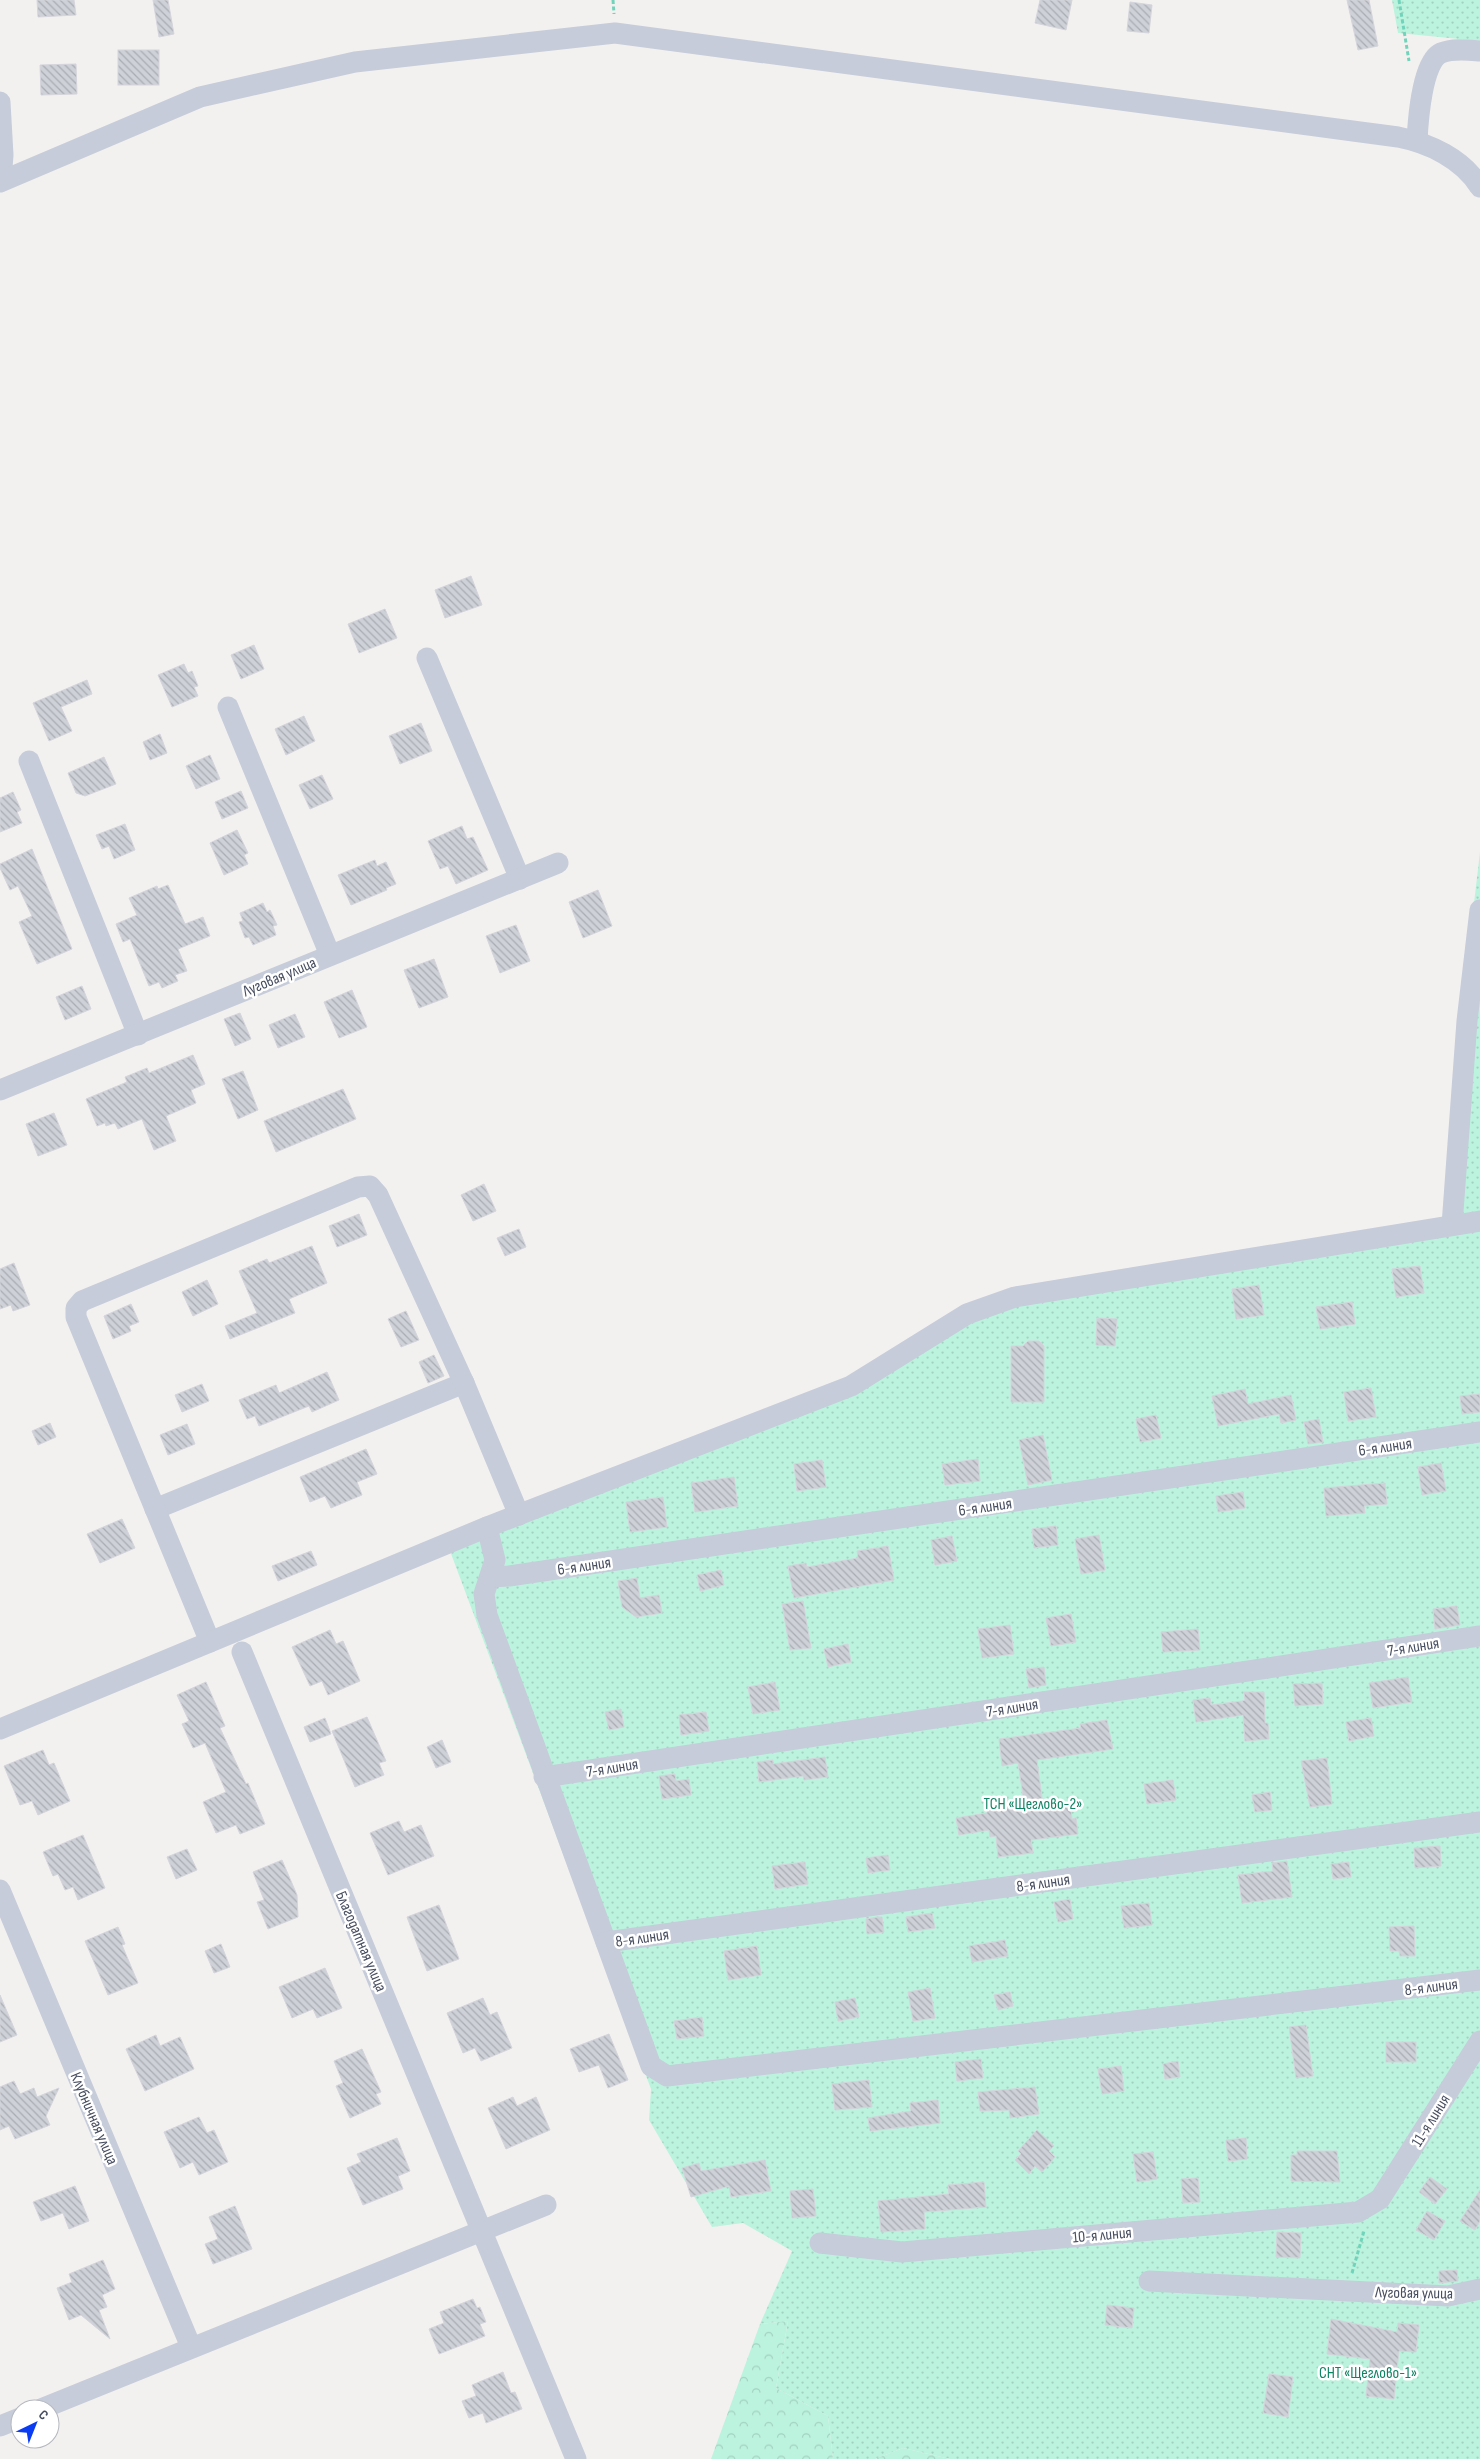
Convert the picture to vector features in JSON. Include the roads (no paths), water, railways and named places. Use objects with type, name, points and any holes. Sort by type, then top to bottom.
[{"type":"street","points":[[0,102],[3,156],[1,181],[200,98],[355,62],[616,32],[1417,141],[1447,155],[1475,179],[1480,187]]},
{"type":"street","points":[[1417,141],[1418,118],[1429,66],[1440,53],[1461,50],[1480,52]]},
{"type":"street","points":[[427,658],[520,879]]},
{"type":"street","points":[[228,707],[330,956]]},
{"type":"street","points":[[28,761],[138,1035]]},
{"type":"street","name":"Луговая улица","points":[[0,1090],[558,864]]},
{"type":"street","points":[[1452,1225],[1473,1020],[1480,910]]},
{"type":"street","points":[[210,1642],[76,1318],[76,1308],[82,1300],[358,1187],[370,1186],[378,1195],[464,1383],[519,1514]]},
{"type":"street","points":[[0,1729],[519,1514],[852,1386],[967,1314],[1015,1297],[1480,1221]]},
{"type":"street","points":[[155,1509],[464,1383]]},
{"type":"street","name":"6-я линия","points":[[490,1576],[509,1576],[1480,1432]]},
{"type":"street","points":[[487,1527],[495,1560],[484,1594],[487,1615],[544,1777],[606,1942]]},
{"type":"street","name":"7-я линия","points":[[544,1777],[1480,1636]]},
{"type":"street","name":"Благодатная улица","points":[[242,1652],[576,2459]]},
{"type":"street","name":"8-я линия","points":[[1480,1822],[606,1942],[651,2066],[667,2076],[1480,1980]]},
{"type":"street","name":"Клубничная улица","points":[[0,1890],[191,2347]]},
{"type":"street","name":"11-я линия","points":[[1380,2199],[1480,2041]]},
{"type":"street","name":"10-я линия","points":[[820,2243],[902,2252],[1358,2212],[1380,2199]]},
{"type":"street","points":[[60,2402],[546,2204]]},
{"type":"street","name":"Луговая улица","points":[[1149,2281],[1448,2296],[1480,2289]]},
{"type":"park label","name":"ТСН «Щеглово-2»","points":[[1033,1803]]},
{"type":"park label","name":"СНТ «Щеглово-1»","points":[[1368,2372]]}]
